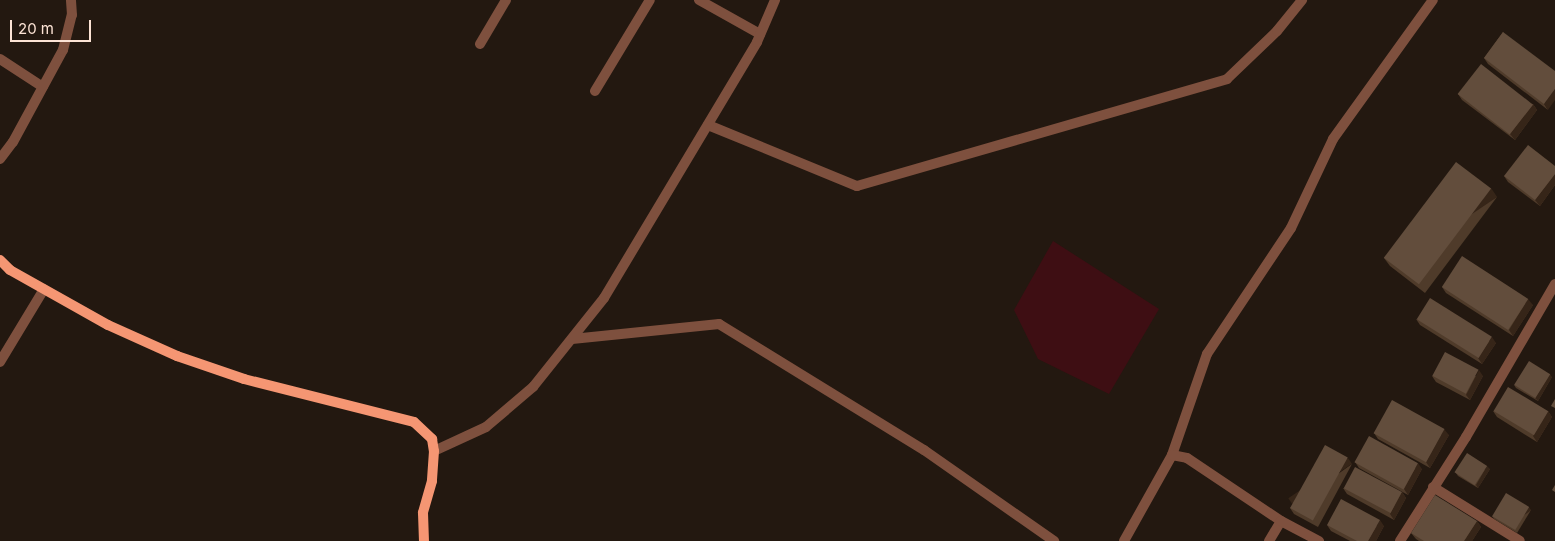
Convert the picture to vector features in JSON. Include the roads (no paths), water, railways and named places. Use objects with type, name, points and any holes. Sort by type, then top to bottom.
[{"type":"street","points":[[0,159],[13,142],[63,50],[72,15],[70,0]]},
{"type":"street","points":[[480,44],[506,0]]},
{"type":"street","points":[[595,91],[650,0]]},
{"type":"street","points":[[699,0],[760,34]]},
{"type":"street","points":[[434,451],[486,427],[533,388],[604,298],[708,125],[760,34],[775,0]]},
{"type":"street","points":[[708,125],[857,186],[1226,79],[1277,31],[1302,0]]},
{"type":"street","points":[[1124,541],[1172,455],[1207,354],[1290,228],[1332,138],[1434,0]]},
{"type":"street","points":[[0,59],[43,87]]},
{"type":"street","points":[[0,260],[44,289],[108,325],[177,356],[244,380],[414,422],[432,439],[434,451],[432,481],[423,513],[424,541]]},
{"type":"street","points":[[1400,541],[1466,437],[1555,284]]},
{"type":"street","points":[[0,362],[44,289]]},
{"type":"street","points":[[572,339],[718,324],[916,445],[1054,541]]},
{"type":"street","points":[[1172,455],[1187,458],[1281,521],[1318,541]]},
{"type":"street","points":[[1433,487],[1520,541]]},
{"type":"street","points":[[1269,541],[1281,521]]}]
